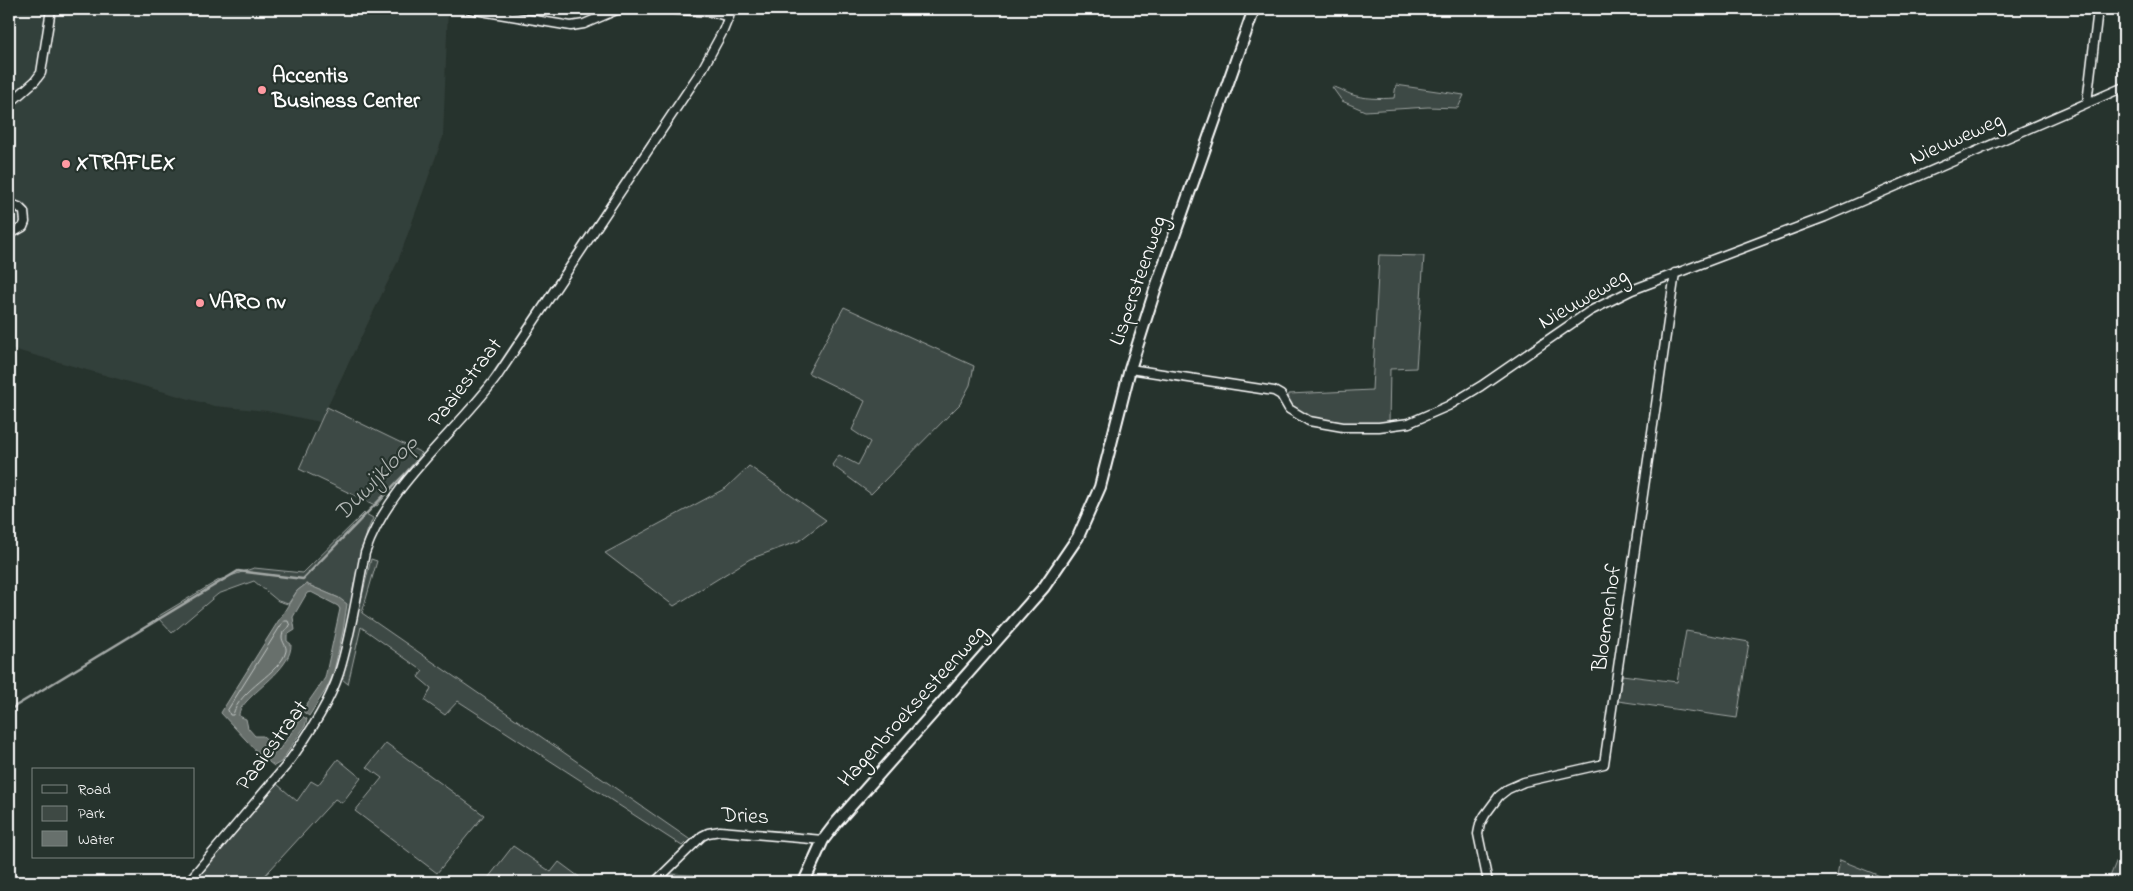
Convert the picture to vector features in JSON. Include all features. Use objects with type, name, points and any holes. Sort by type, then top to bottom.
[{"type":"street","points":[[9,104],[42,73],[51,9]]},
{"type":"street","points":[[469,9],[571,26],[584,24],[619,9]]},
{"type":"street","points":[[664,9],[731,13]]},
{"type":"street","name":"Lispersteenweg","points":[[1060,564],[1078,537],[1100,487],[1130,369],[1154,290],[1254,9]]},
{"type":"street","points":[[2087,103],[2098,9]]},
{"type":"street","name":"Paaiestraat","points":[[188,882],[296,752],[328,700],[339,673],[365,552],[378,519],[398,492],[468,414],[496,378],[703,68],[731,13]]},
{"type":"street","name":"Nieuweweg","points":[[1130,369],[1274,391],[1281,395],[1289,409],[1309,421],[1344,427],[1379,428],[1410,423],[1448,406],[1481,386],[1590,311],[1632,290],[1833,214],[2124,87]]},
{"type":"street","points":[[9,204],[19,207],[24,212],[25,222],[23,228],[14,232],[9,230]]},
{"type":"street","name":"Bloemenhof","points":[[1488,882],[1478,834],[1480,824],[1499,796],[1508,789],[1524,782],[1604,764],[1675,273]]},
{"type":"street","name":"Hagenbroeksesteenweg","points":[[804,882],[823,840],[878,774],[1044,587],[1060,564]]},
{"type":"street","name":"Dries","points":[[655,882],[697,841],[708,833],[720,831],[823,840]]},
{"type":"shaded area","points":[[9,9],[448,9],[443,137],[398,261],[320,422],[267,411],[214,406],[9,348]]},
{"type":"green space","points":[[1396,85],[1464,95],[1458,108],[1428,107],[1365,111],[1342,101],[1332,87],[1361,97],[1383,99],[1394,98]]},
{"type":"green space","points":[[1379,255],[1424,256],[1416,368],[1390,369],[1389,423],[1334,422],[1308,416],[1288,402],[1289,394],[1372,390]]},
{"type":"green space","points":[[844,307],[974,366],[970,385],[960,404],[871,494],[832,465],[839,455],[858,465],[870,442],[852,430],[865,401],[808,373]]},
{"type":"green space","points":[[327,407],[422,453],[377,506],[299,469]]},
{"type":"green space","points":[[749,466],[826,520],[799,541],[750,559],[674,606],[605,553],[726,488]]},
{"type":"green space","points":[[364,513],[373,518],[367,532],[337,670],[328,689],[343,631],[339,598],[306,584],[297,591],[288,604],[278,601],[254,581],[218,594],[172,633],[157,617],[219,580],[254,568],[303,573]]},
{"type":"green space","points":[[371,559],[377,561],[362,613],[689,839],[682,846],[458,701],[445,715],[425,701],[431,688],[418,677],[423,671],[361,627],[348,684],[342,679]]},
{"type":"green space","points":[[1686,631],[1749,642],[1737,718],[1618,701],[1622,675],[1677,682]]},
{"type":"green space","points":[[386,743],[484,815],[437,873],[355,811],[382,778],[367,767]]},
{"type":"green space","points":[[338,759],[361,778],[342,803],[335,799],[259,882],[194,882],[277,784],[297,801],[311,781],[318,785]]},
{"type":"green space","points":[[2124,842],[2124,882],[2108,882]]},
{"type":"green space","points":[[513,846],[551,872],[559,862],[586,882],[485,882]]},
{"type":"green space","points":[[1840,860],[1895,882],[1836,882]]},
{"type":"green space","points":[[669,874],[694,875],[693,882],[669,882]]},
{"type":"water","points":[[306,584],[339,598],[347,604],[343,631],[333,675],[309,716],[302,711],[325,678],[340,609],[338,606],[311,592],[307,593],[293,617],[295,630],[287,635],[287,641],[291,644],[286,660],[281,668],[240,710],[239,716],[246,719],[248,728],[255,736],[263,736],[279,750],[301,719],[299,716],[307,719],[305,726],[281,762],[274,766],[259,754],[221,713],[297,591]]},
{"type":"waterway","name":"Duwijkloop","points":[[453,423],[487,383],[660,125]]},
{"type":"waterway","name":"Duwijkloop","points":[[9,710],[238,571],[303,579],[432,446]]},
{"type":"place","name":"Accentis Business Center","points":[[262,90]]},
{"type":"place","name":"XTRAFLEX","points":[[66,164]]},
{"type":"place","name":"VARO nv","points":[[200,303]]}]
